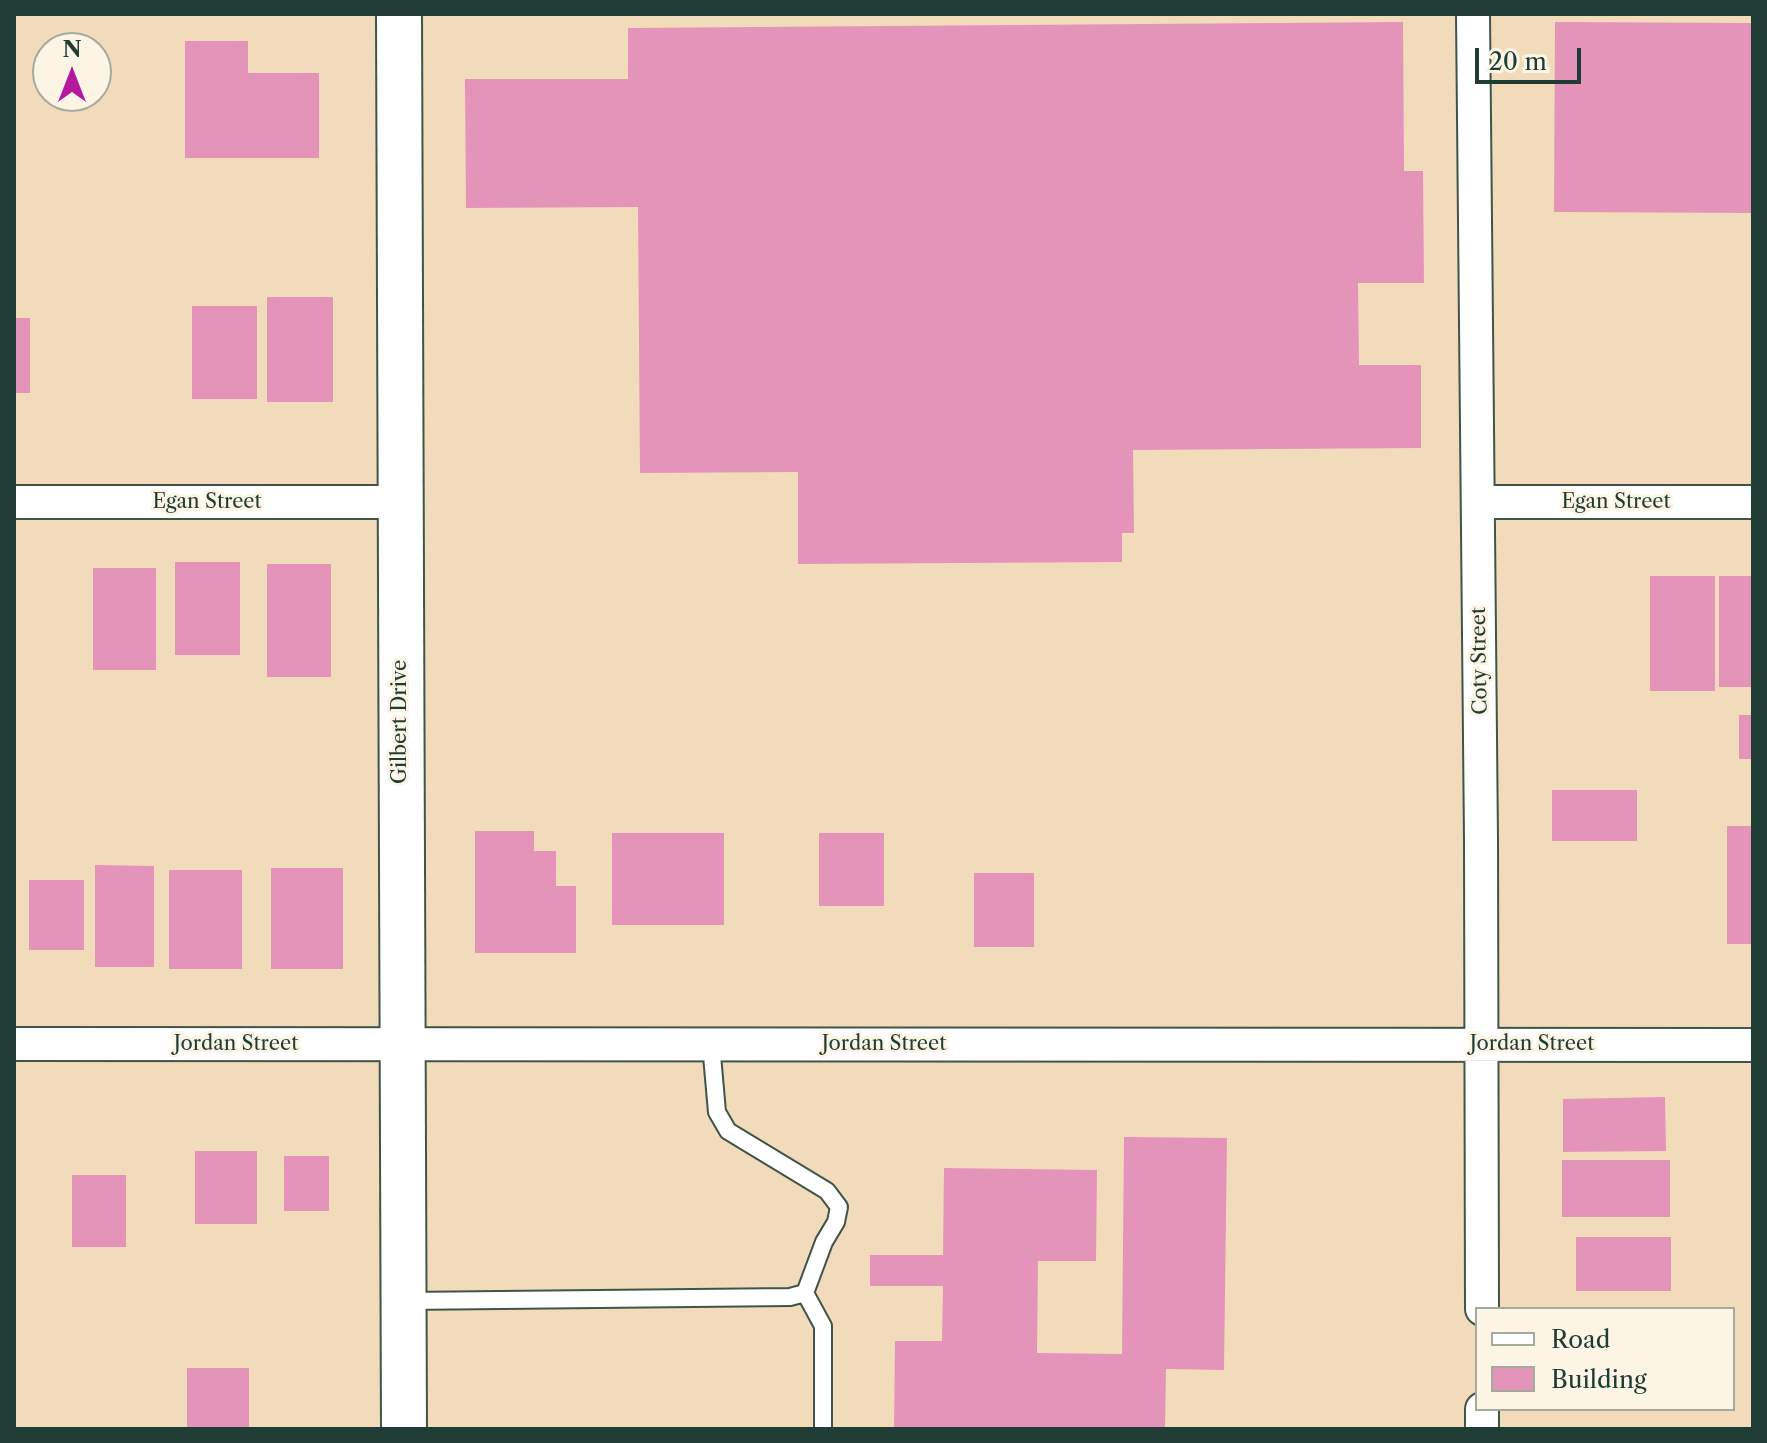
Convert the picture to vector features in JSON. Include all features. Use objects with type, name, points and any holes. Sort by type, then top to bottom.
[{"type":"street","name":"Gilbert Drive","points":[[399,14],[404,1429]]},
{"type":"street","name":"Coty Street","points":[[1473,14],[1482,1307]]},
{"type":"street","name":"Egan Street","points":[[14,502],[400,502]]},
{"type":"street","name":"Egan Street","points":[[1478,502],[1753,502]]},
{"type":"street","name":"Jordan Street","points":[[14,1044],[1753,1045]]},
{"type":"lane","points":[[711,1044],[717,1112],[728,1131],[827,1191],[839,1207],[836,1222],[797,1295]]},
{"type":"lane","points":[[403,1301],[797,1295]]},
{"type":"lane","points":[[797,1295],[823,1326],[823,1429]]},
{"type":"building","points":[[1403,22],[1404,171],[1423,171],[1424,283],[1358,283],[1359,365],[1421,365],[1421,448],[1133,450],[1134,533],[1122,533],[1122,562],[798,564],[798,472],[640,473],[638,207],[466,208],[465,79],[628,79],[628,28]]},
{"type":"building","points":[[1555,22],[1753,23],[1753,213],[1554,212]]},
{"type":"building","points":[[185,41],[248,41],[248,73],[319,73],[319,158],[185,158]]},
{"type":"building","points":[[267,297],[333,297],[333,402],[267,402]]},
{"type":"building","points":[[192,306],[257,306],[257,399],[192,399]]},
{"type":"building","points":[[14,318],[30,318],[30,393],[14,393]]},
{"type":"building","points":[[175,562],[240,562],[240,655],[175,655]]},
{"type":"building","points":[[267,564],[331,564],[331,677],[267,677]]},
{"type":"building","points":[[93,568],[156,568],[156,670],[93,670]]},
{"type":"building","points":[[1650,576],[1715,576],[1715,691],[1650,691]]},
{"type":"building","points":[[1719,576],[1753,576],[1753,687],[1719,687]]},
{"type":"building","points":[[1739,715],[1753,715],[1753,759],[1739,759]]},
{"type":"building","points":[[1552,790],[1637,790],[1637,841],[1552,841]]},
{"type":"building","points":[[1727,826],[1753,826],[1753,944],[1727,944]]},
{"type":"building","points":[[475,831],[534,831],[534,851],[556,851],[556,886],[576,886],[576,953],[475,953]]},
{"type":"building","points":[[612,833],[724,833],[724,925],[612,925]]},
{"type":"building","points":[[819,833],[884,833],[884,906],[819,906]]},
{"type":"building","points":[[95,865],[154,866],[154,967],[95,967]]},
{"type":"building","points":[[271,868],[343,868],[343,969],[271,969]]},
{"type":"building","points":[[169,870],[242,870],[242,969],[169,969]]},
{"type":"building","points":[[974,873],[1034,873],[1034,947],[974,947]]},
{"type":"building","points":[[29,880],[84,880],[84,950],[29,950]]},
{"type":"building","points":[[1665,1097],[1666,1151],[1563,1152],[1563,1099]]},
{"type":"building","points":[[1124,1137],[1227,1138],[1224,1370],[1166,1369],[1165,1429],[894,1429],[895,1341],[942,1341],[943,1286],[870,1286],[870,1255],[943,1255],[944,1168],[1097,1170],[1096,1261],[1038,1261],[1037,1353],[1122,1354]]},
{"type":"building","points":[[195,1151],[257,1151],[257,1224],[195,1224]]},
{"type":"building","points":[[284,1156],[329,1156],[329,1211],[284,1211]]},
{"type":"building","points":[[1562,1160],[1670,1160],[1670,1217],[1562,1217]]},
{"type":"building","points":[[72,1175],[126,1175],[126,1247],[72,1247]]},
{"type":"building","points":[[1576,1237],[1671,1237],[1671,1291],[1576,1291]]},
{"type":"building","points":[[187,1368],[249,1368],[249,1429],[187,1429]]}]
